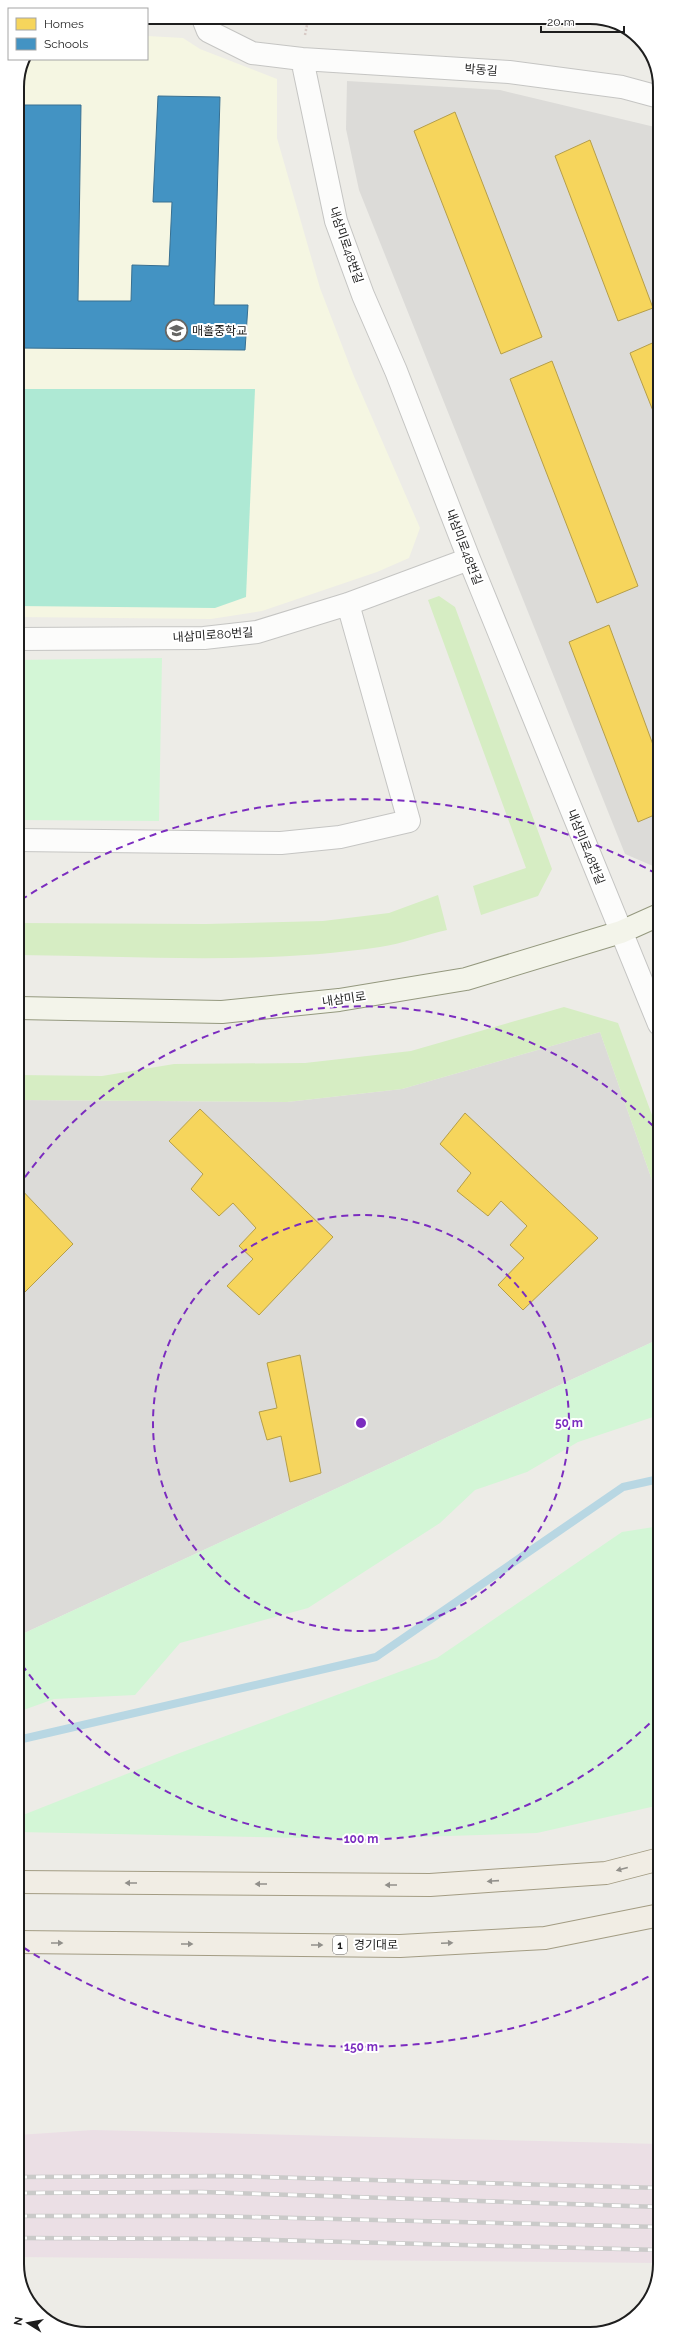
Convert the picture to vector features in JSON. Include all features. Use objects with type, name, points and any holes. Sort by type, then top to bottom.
[{"type":"main road","points":[[24,1882],[430,1885],[606,1873],[653,1860]]},
{"type":"main road","name":"경기대로","points":[[24,1942],[400,1946],[545,1938],[653,1916]]},
{"type":"street","name":"박동길","points":[[205,24],[208,31],[252,53],[302,59],[509,72],[622,87],[653,95]]},
{"type":"street","name":"내삼미로48번길","points":[[302,59],[336,221],[363,295],[396,371],[469,559],[653,1009]]},
{"type":"street","name":"내삼미로80번길","points":[[24,639],[211,638],[256,632],[348,604],[469,559]]},
{"type":"street","points":[[24,840],[281,843],[340,837],[409,821],[348,604]]},
{"type":"street","name":"내삼미로","points":[[24,1008],[222,1012],[339,1000],[466,979],[621,932],[653,919]]},
{"type":"shaded area","name":"매홀중학교","points":[[148,36],[183,38],[200,49],[277,79],[277,138],[320,288],[353,374],[420,528],[409,558],[377,572],[262,611],[211,619],[24,617],[24,87],[25,75],[31,60],[148,60]]},
{"type":"shaded area","points":[[347,81],[500,90],[653,127],[653,866],[625,854],[359,190],[346,129]]},
{"type":"shaded area","points":[[600,1032],[653,1183],[653,1342],[24,1633],[24,1100],[287,1102],[402,1089]]},
{"type":"shaded area","points":[[93,2130],[653,2144],[653,2263],[24,2257],[24,2135]]},
{"type":"green space","points":[[24,389],[255,389],[246,597],[215,608],[24,606]]},
{"type":"green space","points":[[439,596],[455,607],[552,869],[538,896],[481,915],[473,886],[526,868],[428,600]]},
{"type":"green space","points":[[162,658],[159,821],[24,820],[24,660]]},
{"type":"green space","points":[[438,895],[447,930],[397,944],[380,947],[335,953],[290,956],[244,958],[154,958],[24,955],[24,923],[206,924],[323,921],[389,913]]},
{"type":"green space","points":[[564,1007],[618,1023],[653,1118],[653,1183],[600,1032],[402,1089],[287,1102],[24,1100],[24,1075],[102,1076],[174,1064],[305,1063],[411,1051]]},
{"type":"green space","points":[[653,1342],[653,1417],[578,1442],[527,1472],[475,1490],[440,1523],[308,1608],[180,1643],[135,1695],[54,1699],[24,1710],[24,1633]]},
{"type":"green space","points":[[653,1527],[653,1807],[537,1833],[355,1839],[24,1832],[24,1815],[177,1754],[437,1658],[622,1532]]},
{"type":"building: Homes","points":[[455,112],[542,337],[501,354],[414,131]]},
{"type":"building: Homes","points":[[590,140],[653,308],[618,321],[555,156]]},
{"type":"building: Homes","points":[[653,343],[653,411],[630,353]]},
{"type":"building: Homes","points":[[552,361],[638,586],[597,603],[510,379]]},
{"type":"building: Homes","points":[[609,625],[653,745],[653,816],[638,822],[569,642]]},
{"type":"building: Homes","points":[[200,1109],[333,1237],[259,1315],[227,1286],[253,1259],[239,1246],[256,1228],[233,1203],[219,1216],[191,1189],[203,1174],[169,1141]]},
{"type":"building: Homes","points":[[465,1113],[598,1238],[523,1310],[498,1285],[524,1258],[510,1245],[527,1226],[501,1201],[488,1216],[457,1191],[471,1173],[440,1144]]},
{"type":"building: Homes","points":[[24,1192],[73,1244],[24,1293]]},
{"type":"building: Homes","points":[[300,1355],[321,1473],[290,1482],[281,1436],[267,1440],[259,1412],[277,1408],[267,1363]]},
{"type":"building: Schools","points":[[158,96],[220,97],[214,305],[248,305],[245,350],[24,348],[24,105],[81,105],[78,301],[131,301],[132,265],[169,266],[172,202],[153,202]]},
{"type":"waterway","points":[[24,1739],[376,1657],[623,1487],[653,1480]]},
{"type":"railway","points":[[24,2177],[225,2176],[653,2188]]},
{"type":"railway","points":[[24,2193],[202,2192],[653,2207]]},
{"type":"railway","points":[[24,2216],[209,2216],[653,2227]]},
{"type":"railway","points":[[24,2238],[232,2239],[653,2250]]},
{"type":"place","name":"매홀중학교","points":[[177,331]]}]
